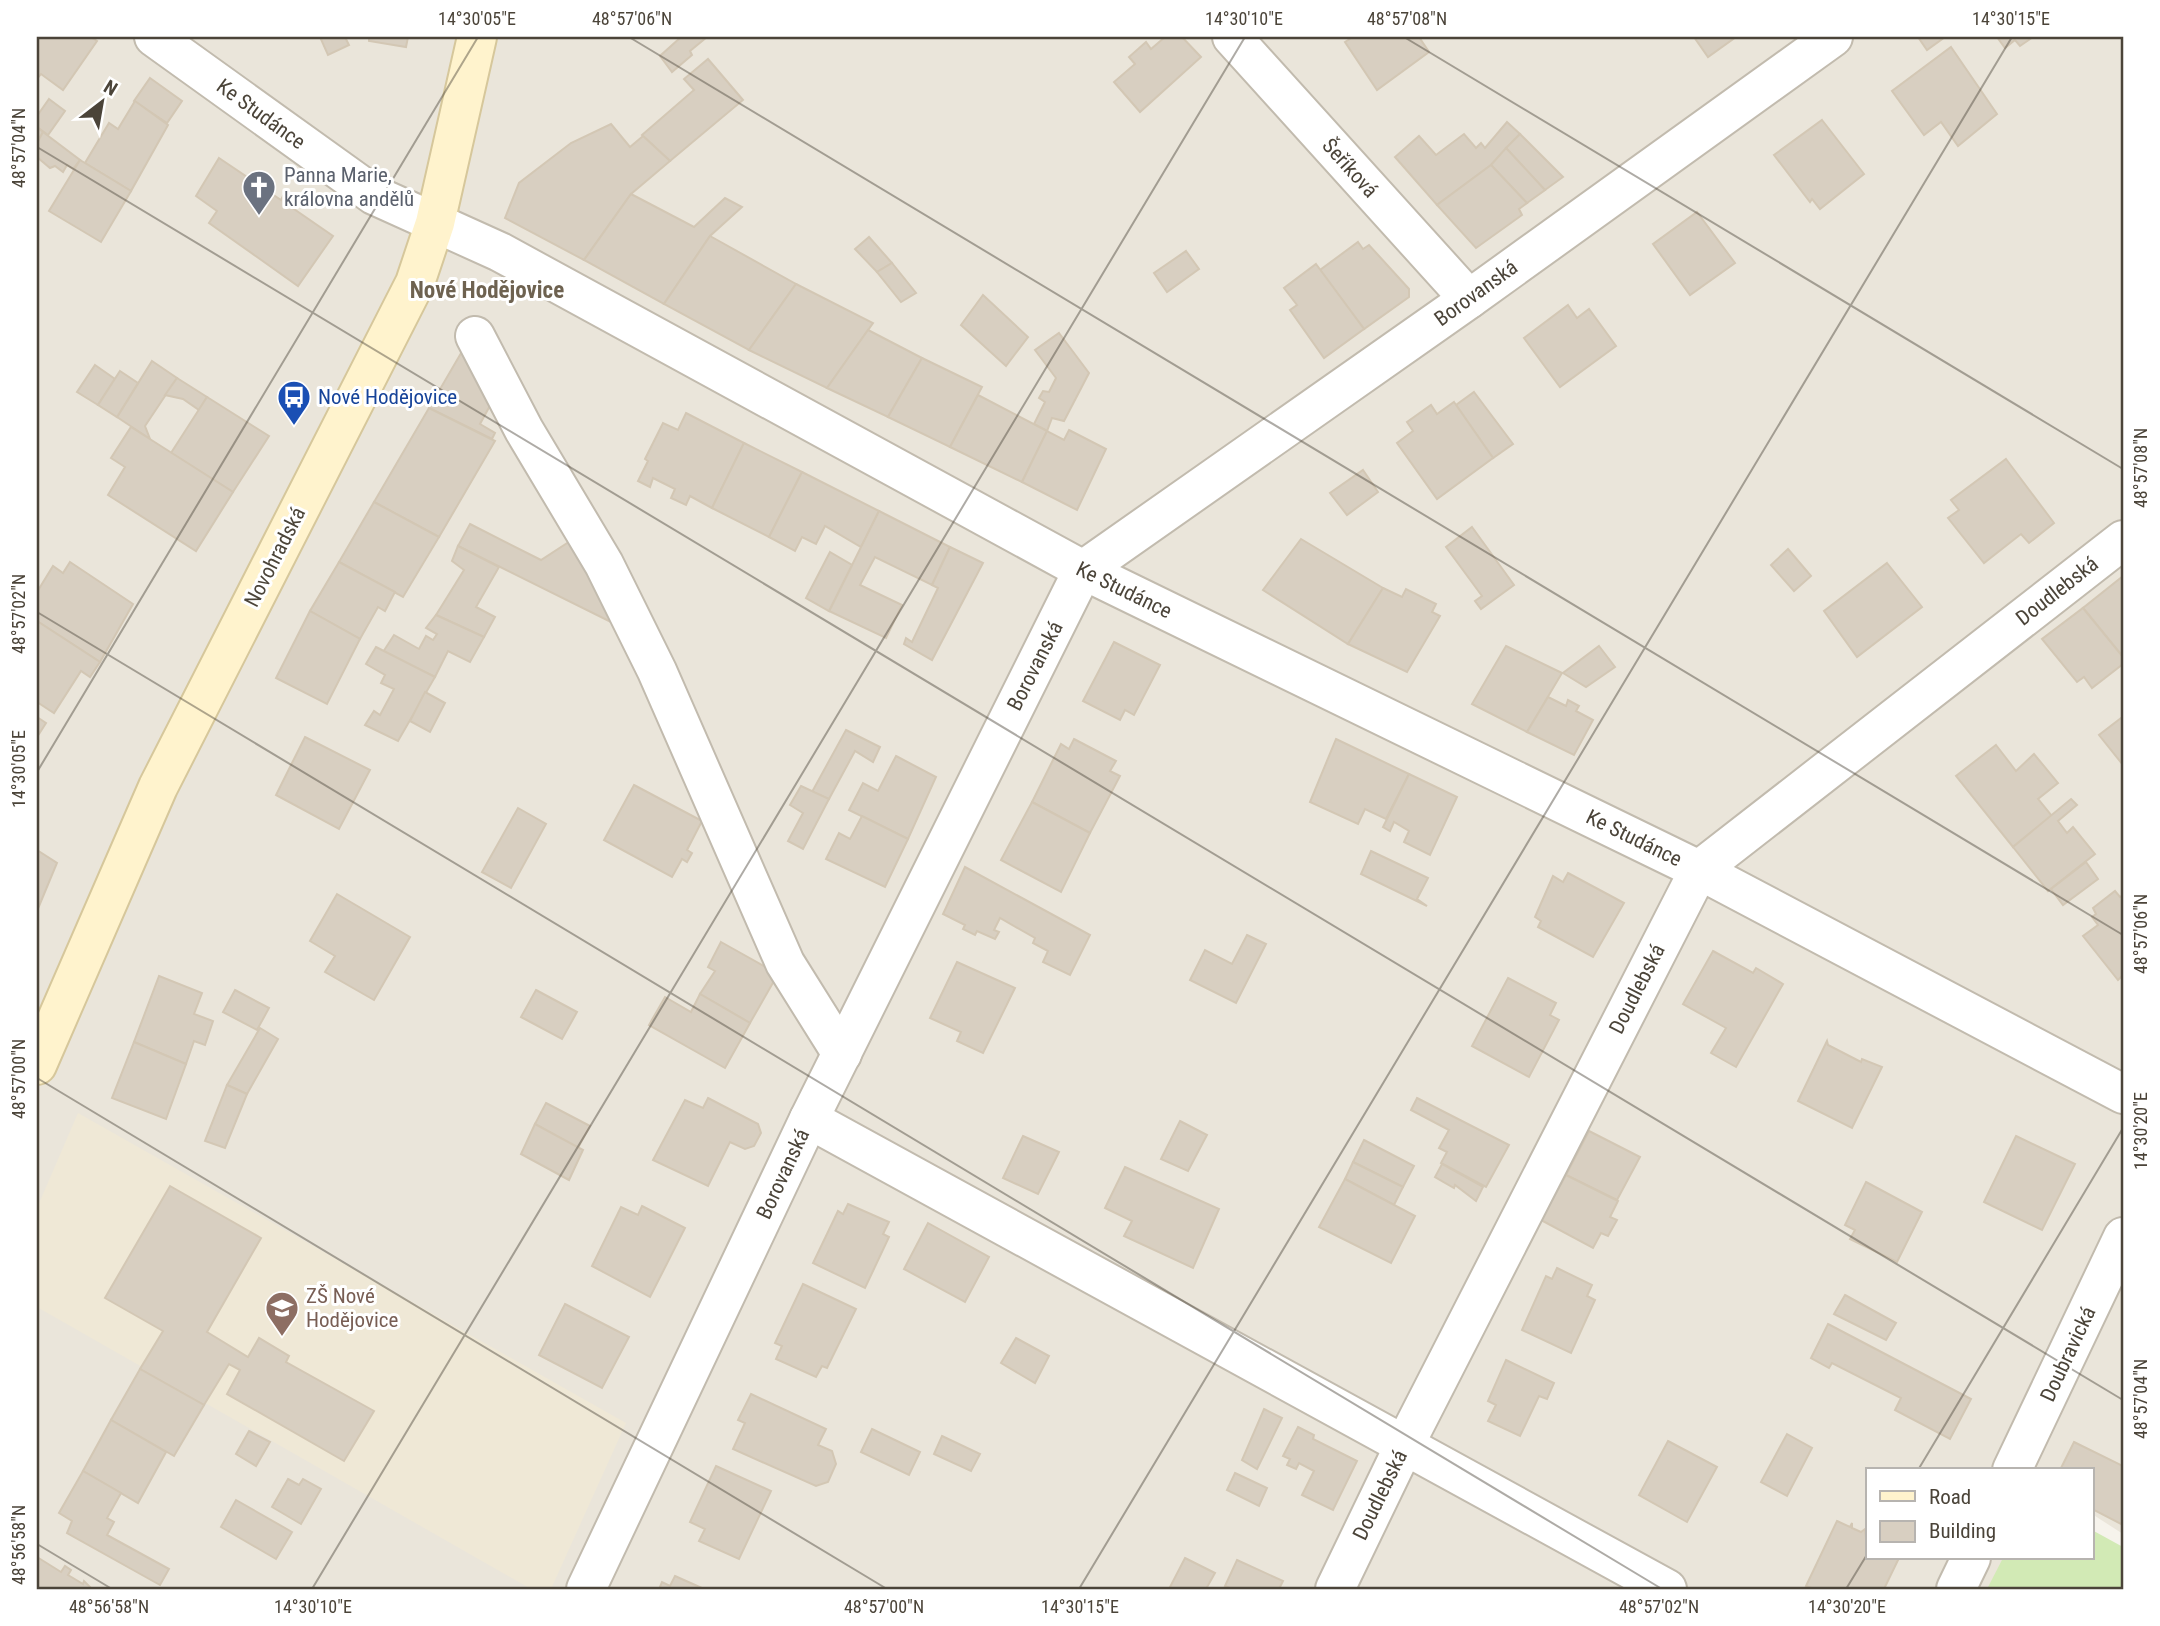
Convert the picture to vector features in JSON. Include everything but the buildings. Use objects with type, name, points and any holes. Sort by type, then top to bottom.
[{"type":"main road","name":"Novohradská","points":[[37,1065],[158,787],[406,302],[435,222],[477,37]]},
{"type":"street","name":"Ke Studánce","points":[[154,37],[374,195],[500,252],[1083,570],[1699,870],[2123,1094]]},
{"type":"street","name":"Šeříková","points":[[1232,37],[1469,299]]},
{"type":"street","name":"Borovanská","points":[[586,1589],[809,1119],[1083,570],[1469,299],[1833,37]]},
{"type":"street","points":[[475,336],[524,430],[604,564],[657,671],[785,962],[842,1054]]},
{"type":"street","name":"Doudlebská","points":[[1335,1589],[1405,1444],[1699,870],[2123,540]]},
{"type":"street","points":[[809,1119],[1667,1589]]},
{"type":"street","name":"Doubravická","points":[[2013,1468],[2123,1237]]},
{"type":"street","points":[[1956,1589],[1970,1560]]},
{"type":"shaded area","points":[[37,37],[2123,37],[2123,1534],[2094,1515],[2094,1468],[1866,1468],[1866,1560],[2021,1560],[2006,1589],[37,1589]]},
{"type":"shaded area","name":"ZŠ Nové Hodějovice","points":[[78,1113],[626,1423],[551,1589],[531,1589],[37,1307],[37,1208]]},
{"type":"green space","points":[[2094,1531],[2123,1547],[2123,1589],[1987,1589],[2002,1560],[2094,1560]]},
{"type":"place","name":"Panna Marie, královna andělů","points":[[259,217]]},
{"type":"place","name":"Nové Hodějovice","points":[[294,427]]},
{"type":"place","name":"ZŠ Nové Hodějovice","points":[[282,1338]]},
{"type":"district","name":"Nové Hodějovice","points":[[487,290]]}]
